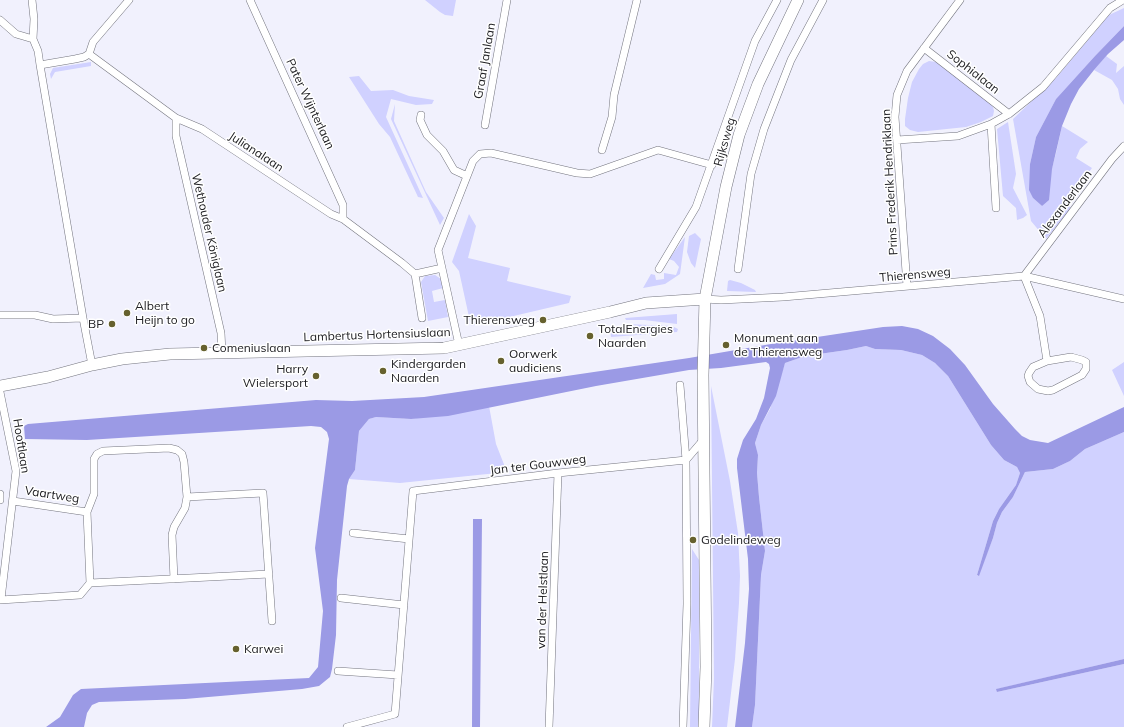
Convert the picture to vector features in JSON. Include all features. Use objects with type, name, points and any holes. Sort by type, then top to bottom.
[{"type":"main road","name":"Rijksweg","points":[[705,299],[726,187],[739,135],[758,84],[798,0]]},
{"type":"main road","name":"Lambertus Hortensiuslaan","points":[[0,386],[48,377],[92,365],[122,359],[170,354],[438,348],[459,345],[610,312],[646,302],[705,299]]},
{"type":"main road","points":[[704,727],[706,667],[703,375],[705,299]]},
{"type":"street","points":[[32,0],[34,19],[33,39],[38,51],[92,365]]},
{"type":"street","points":[[40,65],[80,58],[89,54],[93,42],[130,0]]},
{"type":"street","name":"Pater Wijnterlaan","points":[[250,0],[343,205],[343,219]]},
{"type":"street","name":"Graaf Janlaan","points":[[484,125],[507,0]]},
{"type":"street","points":[[602,150],[612,117],[614,95],[637,0]]},
{"type":"street","name":"Rijksweg","points":[[659,269],[696,207],[755,41],[777,0]]},
{"type":"street","points":[[738,269],[751,174],[764,129],[791,60],[823,0]]},
{"type":"street","name":"Prins Frederik Hendriklaan","points":[[907,286],[895,117],[897,96],[907,71],[960,0]]},
{"type":"street","points":[[897,140],[958,136],[991,124],[1009,114],[1043,87],[1110,8],[1124,0]]},
{"type":"street","points":[[0,20],[16,34],[33,39]]},
{"type":"street","name":"Sophialaan","points":[[924,48],[1009,114]]},
{"type":"street","name":"Julianalaan","points":[[89,54],[176,118],[202,129],[331,214],[343,219],[402,262],[415,274]]},
{"type":"street","points":[[421,115],[420,120],[427,135],[443,151],[454,170],[467,176]]},
{"type":"street","name":"Wethouder Königlaan","points":[[176,118],[176,136],[221,333],[222,353]]},
{"type":"street","points":[[991,124],[996,208]]},
{"type":"street","name":"Alexanderlaan","points":[[1024,276],[1112,159],[1124,146]]},
{"type":"street","points":[[459,345],[438,250],[473,161],[480,154],[491,153],[583,174],[590,174],[658,150],[712,165]]},
{"type":"street","points":[[422,318],[415,274],[442,268]]},
{"type":"street","points":[[1024,276],[1040,316],[1047,361]]},
{"type":"street","name":"Thierensweg","points":[[705,299],[721,300],[783,297],[1024,276],[1124,299]]},
{"type":"street","points":[[1,312],[35,315],[53,319],[83,318]]},
{"type":"street","points":[[1071,357],[1086,362],[1087,366],[1082,375],[1058,388],[1048,391],[1035,386],[1030,382],[1028,376],[1033,367],[1047,361],[1071,357]]},
{"type":"street","points":[[680,385],[686,460],[686,604],[683,727]]},
{"type":"street","name":"Hooftlaan","points":[[0,392],[16,471],[0,600],[80,595],[90,583]]},
{"type":"street","points":[[686,460],[704,439]]},
{"type":"street","points":[[174,579],[172,535],[174,527],[184,508],[187,497],[182,454],[177,450],[169,448],[103,451],[97,454],[94,459],[94,494],[87,512],[90,583],[174,579],[269,574]]},
{"type":"street","name":"Jan ter Gouwweg","points":[[347,727],[395,714],[414,491],[558,473],[686,460]]},
{"type":"street","name":"van der Helstlaan","points":[[549,727],[558,473]]},
{"type":"street","points":[[187,497],[263,493],[272,621]]},
{"type":"street","points":[[0,494],[0,500]]},
{"type":"street","name":"Vaartweg","points":[[13,501],[87,512]]},
{"type":"street","points":[[353,533],[409,539]]},
{"type":"street","points":[[341,598],[404,604]]},
{"type":"street","points":[[338,671],[398,675]]},
{"type":"shaded area","points":[[425,0],[456,0],[453,16],[445,15]]},
{"type":"shaded area","points":[[1124,8],[1124,26],[1056,99],[1036,137],[1030,164],[1033,198],[1042,206],[1062,126],[1088,142],[1080,149],[1076,158],[1092,168],[1067,202],[1071,208],[1046,239],[1031,221],[1013,119],[1056,78],[1109,15]]},
{"type":"shaded area","points":[[1106,56],[1117,64],[1116,73],[1124,66],[1124,105],[1120,99],[1118,89],[1112,80],[1094,70]]},
{"type":"shaded area","points":[[929,61],[936,62],[986,99],[993,107],[993,116],[966,127],[918,132],[910,130],[905,126],[908,98],[912,82],[923,64]]},
{"type":"shaded area","points":[[91,62],[91,66],[55,72],[51,79],[50,74],[53,68]]},
{"type":"shaded area","points":[[359,76],[371,91],[393,90],[409,96],[434,100],[432,104],[416,105],[391,99],[386,117],[423,198],[418,197],[390,137],[379,124],[349,77]]},
{"type":"shaded area","points":[[395,104],[394,121],[426,192],[444,218],[440,225],[391,119]]},
{"type":"shaded area","points":[[1008,122],[1016,174],[1013,188],[1027,215],[1017,220],[1016,208],[1003,196],[997,129]]},
{"type":"shaded area","points":[[469,214],[476,226],[468,258],[510,268],[507,281],[571,296],[569,303],[471,326],[459,271],[452,262]]},
{"type":"shaded area","points":[[695,233],[701,239],[695,268],[691,263],[687,252],[689,236]]},
{"type":"shaded area","points":[[685,237],[680,274],[665,284],[643,288],[651,274],[655,275],[656,280],[664,279],[664,273],[676,275],[679,267],[674,261],[669,259]]},
{"type":"shaded area","points":[[435,275],[441,279],[443,288],[432,291],[434,302],[445,300],[448,317],[428,321],[421,282],[425,276]]},
{"type":"shaded area","points":[[730,280],[741,283],[755,290],[756,292],[727,291],[728,281]]},
{"type":"shaded area","points":[[677,314],[677,324],[644,320],[626,320],[625,318]]},
{"type":"shaded area","points":[[626,324],[672,326],[678,329],[677,332],[611,337],[610,328],[613,328],[614,333],[625,331]]},
{"type":"shaded area","points":[[866,346],[875,349],[901,350],[922,355],[935,363],[948,376],[991,445],[1004,460],[1017,467],[1020,473],[1016,485],[999,509],[993,521],[977,575],[978,576],[993,538],[997,523],[1002,512],[1013,497],[1025,472],[1053,469],[1070,461],[1085,449],[1124,432],[1124,659],[997,689],[997,692],[1124,664],[1124,727],[752,727],[755,705],[761,575],[765,551],[757,473],[758,456],[755,443],[761,425],[770,409],[785,363],[805,356]]},
{"type":"shaded area","points":[[1124,362],[1124,396],[1112,370]]},
{"type":"shaded area","points":[[711,386],[730,481],[738,533],[740,576],[739,603],[735,659],[727,727],[712,727],[714,678]]},
{"type":"shaded area","points":[[489,406],[496,444],[507,472],[400,483],[349,479],[355,470],[359,431],[369,419],[376,417],[411,419]]},
{"type":"shaded area","points":[[692,549],[699,560],[699,727],[690,727]]},
{"type":"water","points":[[1124,26],[1124,40],[1108,54],[1094,70],[1079,89],[1071,104],[1062,126],[1052,169],[1049,200],[1042,206],[1033,198],[1029,190],[1030,164],[1036,137],[1056,99]]},
{"type":"water","points":[[902,326],[918,329],[933,336],[950,349],[965,365],[993,404],[1022,436],[1030,440],[1048,443],[1124,407],[1124,432],[1085,449],[1070,461],[1053,469],[1025,472],[1013,497],[1002,512],[997,523],[979,576],[977,575],[993,521],[999,509],[1016,485],[1020,473],[1017,467],[1004,460],[991,445],[948,376],[935,363],[922,355],[901,350],[875,349],[866,346],[805,356],[785,363],[776,396],[761,425],[755,443],[758,455],[757,473],[765,551],[761,575],[755,705],[752,727],[735,727],[745,643],[749,589],[748,559],[737,459],[743,440],[756,419],[764,398],[770,368],[769,364],[766,362],[721,368],[689,370],[596,386],[448,416],[411,419],[376,417],[369,419],[359,431],[355,470],[349,479],[347,486],[337,580],[336,635],[330,677],[319,686],[302,689],[185,699],[99,702],[92,705],[87,713],[84,727],[46,727],[60,717],[73,695],[81,689],[309,678],[318,667],[323,611],[315,548],[329,439],[327,432],[321,427],[311,426],[87,440],[25,439],[24,426],[28,424],[316,400],[352,401],[424,397],[689,358],[883,327]]},
{"type":"water","points":[[473,519],[482,519],[480,727],[472,727]]},
{"type":"water","points":[[1124,659],[1124,664],[997,692],[996,689]]},
{"type":"place","name":"Albert Heijn to go","points":[[127,313]]},
{"type":"place","name":"Thierensweg","points":[[543,320]]},
{"type":"place","name":"BP","points":[[112,324]]},
{"type":"place","name":"TotalEnergies Naarden","points":[[590,336]]},
{"type":"place","name":"Monument aan de Thierensweg","points":[[726,345]]},
{"type":"place","name":"Comeniuslaan","points":[[204,348]]},
{"type":"place","name":"Oorwerk audiciens","points":[[501,361]]},
{"type":"place","name":"Kindergarden Naarden","points":[[383,371]]},
{"type":"place","name":"Harry Wielersport","points":[[316,376]]},
{"type":"place","name":"Godelindeweg","points":[[693,540]]},
{"type":"place","name":"Karwei","points":[[236,649]]}]
